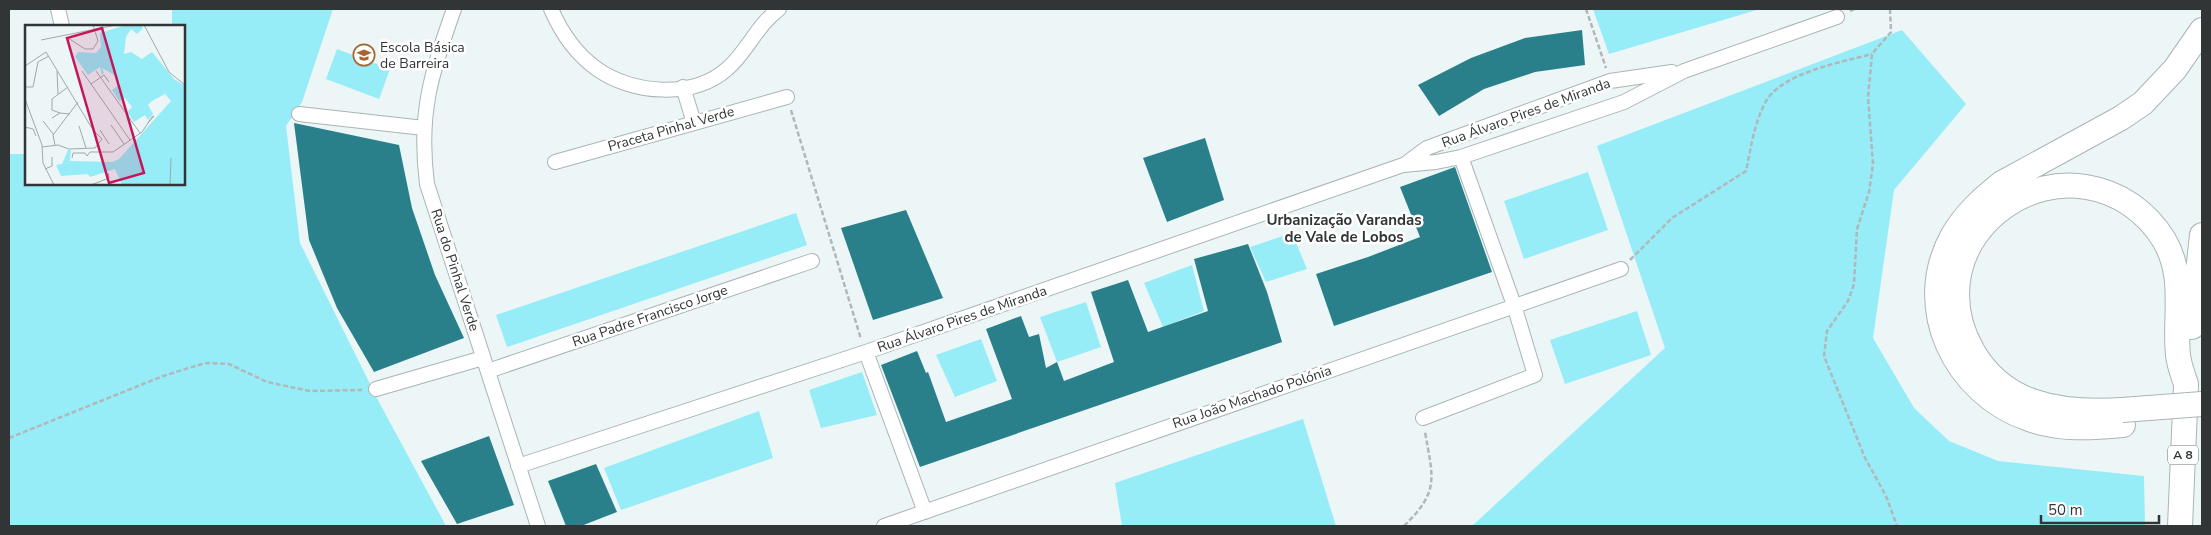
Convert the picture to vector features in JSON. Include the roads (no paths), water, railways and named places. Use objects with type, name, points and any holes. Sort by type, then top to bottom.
[{"type":"highway","points":[[2202,30],[2176,69],[2143,103],[2121,118],[2002,183],[1985,196],[1952,236],[1946,251],[1939,280],[1941,323],[1949,348],[1965,375],[1988,398],[2014,413],[2042,424],[2071,427],[2202,404]]},
{"type":"highway","points":[[2186,384],[2178,355],[2178,277],[2170,252],[2155,226],[2126,201],[2098,189],[2062,185],[2027,193],[2002,207],[1980,230],[1964,258],[1957,286],[1959,313],[1965,335],[1988,372],[2002,385],[2032,401],[2067,409],[2122,418],[2202,419]]},
{"type":"highway","name":"A 8","points":[[2180,526],[2186,384],[2202,235]]},
{"type":"street","points":[[58,9],[62,25]]},
{"type":"street","name":"Rua do Pinhal Verde","points":[[454,9],[433,69],[427,95],[423,150],[428,184],[538,526]]},
{"type":"street","points":[[551,9],[572,46],[598,70],[641,87],[683,88],[701,85],[727,69],[767,19],[779,9]]},
{"type":"street","name":"Rua Álvaro Pires de Miranda","points":[[518,466],[866,352],[1403,165],[1436,162],[1461,157],[1624,102],[1684,71],[1837,17]]},
{"type":"street","name":"Rua Álvaro Pires de Miranda","points":[[1403,165],[1427,148],[1610,82],[1684,71]]},
{"type":"street","points":[[683,88],[694,123]]},
{"type":"street","name":"Praceta Pinhal Verde","points":[[555,162],[787,97]]},
{"type":"street","points":[[299,114],[424,128]]},
{"type":"street","points":[[1423,418],[1535,375],[1514,305],[1461,157]]},
{"type":"street","name":"Rua Padre Francisco Jorge","points":[[376,389],[485,365],[812,261]]},
{"type":"street","name":"Rua João Machado Polónia","points":[[884,526],[1621,269]]},
{"type":"street","points":[[866,352],[925,512]]},
{"type":"place","name":"Escola Básica de Barreira","points":[[364,55]]},
{"type":"district","name":"Urbanização Varandas de Vale de Lobos","points":[[1344,228]]}]
